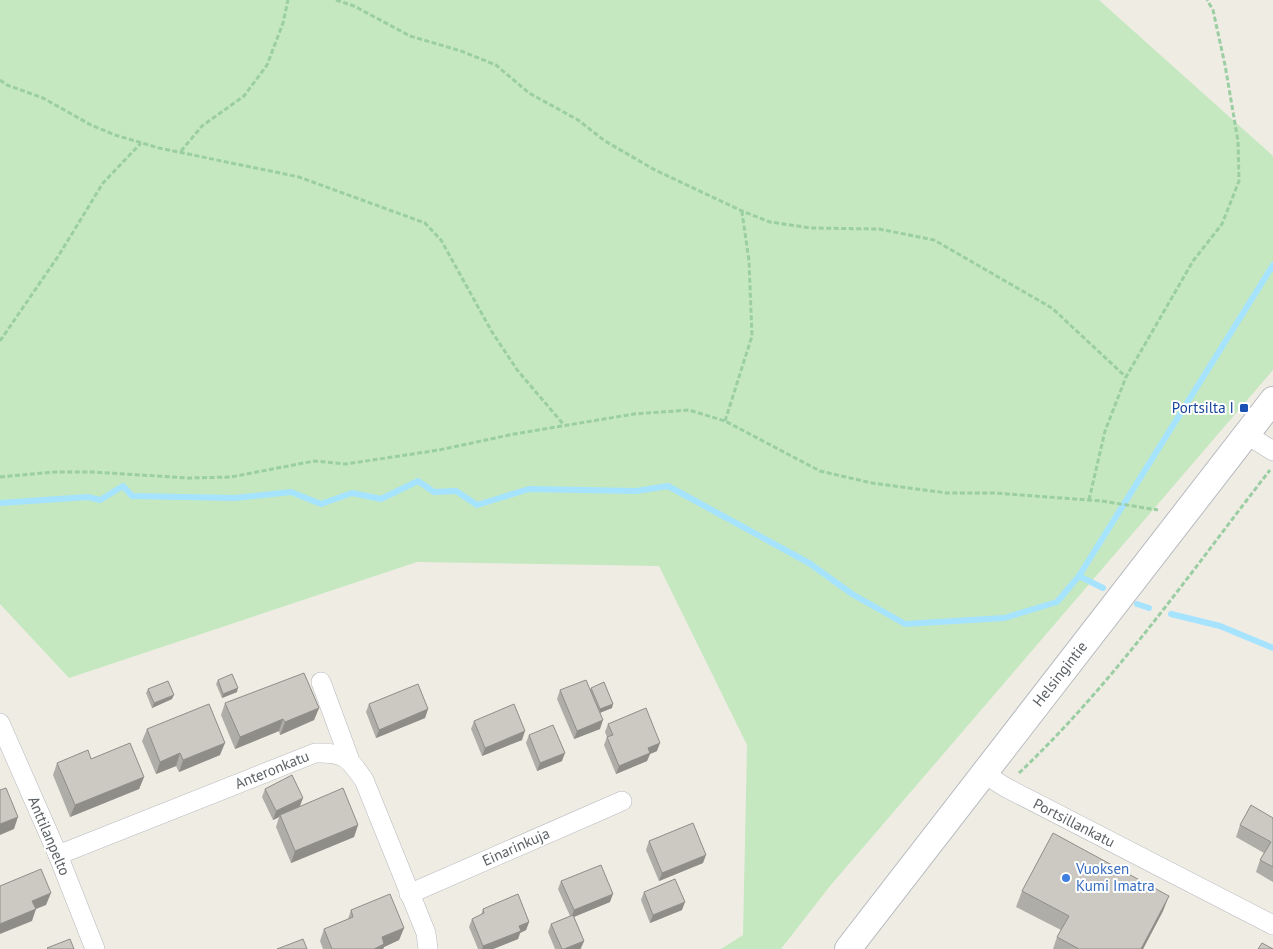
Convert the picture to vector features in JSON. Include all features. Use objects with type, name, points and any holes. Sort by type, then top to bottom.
[{"type":"main road","name":"Helsingintie","points":[[848,949],[1182,515],[1273,400]]},
{"type":"street","points":[[1246,434],[1273,451]]},
{"type":"street","points":[[321,682],[349,758],[364,780],[426,934],[429,949]]},
{"type":"street","name":"Anttilanpelto","points":[[0,723],[58,855],[95,949]]},
{"type":"street","name":"Anteronkatu","points":[[58,855],[315,753],[332,752],[349,758]]},
{"type":"street","name":"Portsillankatu","points":[[983,773],[1005,787],[1273,925]]},
{"type":"street","name":"Einarinkuja","points":[[409,894],[622,801]]},
{"type":"path","points":[[181,151],[202,126],[244,96],[267,66],[283,23],[288,0]]},
{"type":"path","points":[[336,0],[354,6],[410,36],[461,50],[496,65],[530,93],[578,120],[605,140],[654,170],[742,211],[770,222],[811,228],[879,229],[934,240],[1052,308],[1126,377]]},
{"type":"path","points":[[1089,500],[1105,431],[1126,377],[1193,261],[1222,224],[1239,181],[1238,141],[1225,65],[1213,10],[1207,0]]},
{"type":"path","points":[[0,80],[7,85],[43,98],[91,125],[140,143],[299,177],[425,223],[440,240],[492,332],[518,371],[564,425]]},
{"type":"path","points":[[0,341],[60,255],[102,183],[140,143]]},
{"type":"path","points":[[725,421],[752,336],[749,261],[742,211]]},
{"type":"path","points":[[0,477],[54,472],[92,472],[190,478],[231,477],[314,461],[346,464],[439,450],[564,425],[634,414],[689,410],[725,421],[820,472],[872,483],[947,493],[994,493],[1089,500],[1182,515]]},
{"type":"path","points":[[1005,787],[1055,739],[1092,698],[1273,465]]},
{"type":"green space","points":[[0,0],[1099,0],[1273,156],[1273,370],[830,886],[781,949],[721,949],[743,935],[747,745],[659,566],[417,562],[69,678],[0,604]]},
{"type":"building","points":[[304,673],[319,708],[285,722],[283,719],[240,737],[225,703]]},
{"type":"building","points":[[232,674],[238,688],[223,694],[218,680]]},
{"type":"building","points":[[586,680],[603,720],[577,731],[560,690]]},
{"type":"building","points":[[168,681],[174,695],[154,703],[148,689]]},
{"type":"building","points":[[604,682],[613,704],[600,709],[591,688]]},
{"type":"building","points":[[418,684],[428,709],[379,730],[369,704]]},
{"type":"building","points":[[209,704],[225,743],[183,760],[180,753],[160,762],[147,729]]},
{"type":"building","points":[[514,704],[525,731],[485,748],[474,721]]},
{"type":"building","points":[[646,708],[660,743],[648,748],[650,753],[619,766],[607,737],[613,735],[608,724]]},
{"type":"building","points":[[553,725],[565,753],[540,763],[529,735]]},
{"type":"building","points":[[130,743],[144,777],[75,805],[57,763],[88,750],[91,759]]},
{"type":"building","points":[[292,775],[303,798],[276,811],[265,789]]},
{"type":"building","points":[[6,788],[18,817],[0,824],[0,790]]},
{"type":"building","points":[[343,788],[358,825],[295,851],[280,815]]},
{"type":"building","points":[[1251,805],[1273,818],[1273,867],[1260,860],[1271,842],[1240,825]]},
{"type":"building","points":[[693,823],[706,855],[662,873],[649,841]]},
{"type":"building","name":"Vuoksen Kumi Imatra","points":[[1053,833],[1169,896],[1141,949],[1079,949],[1057,937],[1069,916],[1022,891]]},
{"type":"building","points":[[601,865],[613,894],[574,910],[561,881]]},
{"type":"building","points":[[41,869],[51,893],[32,901],[36,909],[0,924],[0,886]]},
{"type":"building","points":[[675,879],[685,902],[653,915],[644,892]]},
{"type":"building","points":[[390,894],[404,928],[382,937],[384,944],[374,949],[332,949],[324,929],[353,917],[351,910]]},
{"type":"building","points":[[518,894],[529,922],[519,926],[521,931],[483,946],[472,919],[484,913],[483,909]]},
{"type":"building","points":[[573,915],[584,941],[562,949],[551,924]]},
{"type":"building","points":[[70,939],[74,949],[47,948]]},
{"type":"building","points":[[303,939],[307,949],[277,949]]},
{"type":"building","points":[[1262,943],[1273,949],[1258,949]]},
{"type":"waterway","points":[[0,503],[88,497],[100,500],[123,486],[132,496],[235,498],[291,492],[321,504],[352,493],[381,499],[418,481],[434,492],[456,491],[477,505],[529,489],[636,491],[668,486],[809,563],[852,594],[905,624],[1004,618],[1057,602],[1079,576],[1273,265]]},
{"type":"waterway","points":[[1079,576],[1103,588]]},
{"type":"waterway","points":[[1137,604],[1149,608]]},
{"type":"waterway","points":[[1171,614],[1220,626],[1273,648]]},
{"type":"place","name":"Portsilta I","points":[[1244,408]]},
{"type":"place","name":"Vuoksen Kumi Imatra","points":[[1066,878]]}]
